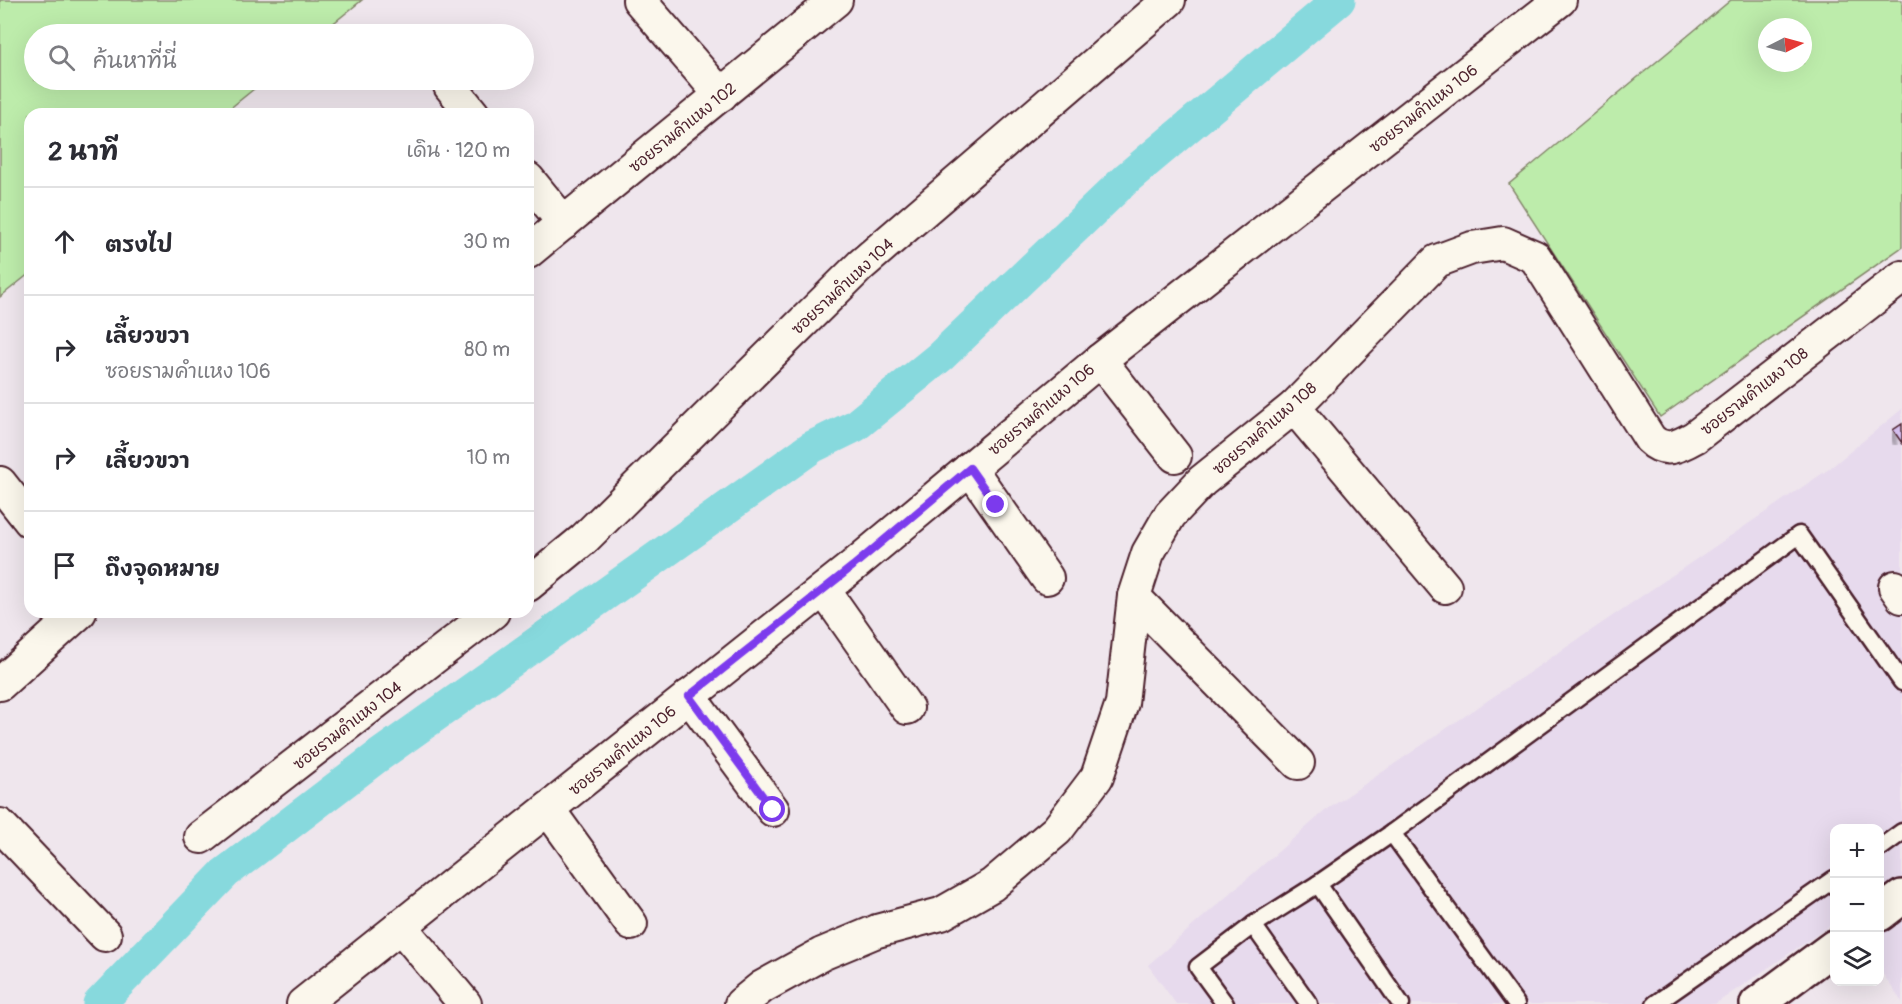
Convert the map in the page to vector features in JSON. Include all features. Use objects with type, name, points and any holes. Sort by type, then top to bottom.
[{"type":"street","points":[[639,0],[721,95]]},
{"type":"street","name":"ซอยรามคําแหง 102","points":[[534,247],[836,0]]},
{"type":"street","name":"ซอยรามคําแหง 104","points":[[534,580],[584,539],[861,265],[1169,0]]},
{"type":"street","name":"ซอยรามคําแหง 106","points":[[303,1004],[824,590],[1100,360],[1560,0]]},
{"type":"street","points":[[453,90],[468,108]]},
{"type":"street","points":[[534,186],[564,223]]},
{"type":"street","name":"ซอยรามคำแหง 108","points":[[741,1004],[762,987],[822,954],[877,932],[941,914],[992,885],[1057,830],[1097,777],[1122,703],[1134,597],[1148,553],[1170,516],[1202,481],[1294,407],[1437,261],[1472,248],[1503,243],[1535,257],[1650,439],[1666,448],[1681,445],[1695,437],[1902,277]]},
{"type":"street","points":[[1100,360],[1175,456]]},
{"type":"street","points":[[1294,407],[1445,587]]},
{"type":"street","points":[[970,468],[1047,578]]},
{"type":"street","points":[[0,483],[24,513]]},
{"type":"street","points":[[824,590],[907,708]]},
{"type":"street","points":[[1134,597],[1298,764]]},
{"type":"street","points":[[0,684],[73,618]]},
{"type":"street","name":"ซอยรามคําแหง 104","points":[[201,837],[485,618]]},
{"type":"street","points":[[689,696],[773,810]]},
{"type":"street","points":[[548,809],[631,924]]},
{"type":"street","points":[[0,825],[105,935]]},
{"type":"street","points":[[1884,911],[1902,897]]},
{"type":"street","points":[[400,926],[465,1004]]},
{"type":"street","points":[[1757,1004],[1830,950]]},
{"type":"lane","points":[[1225,1004],[1198,967],[1253,925],[1392,833],[1799,535],[1902,682]]},
{"type":"lane","points":[[1884,845],[1902,832]]},
{"type":"lane","points":[[1392,833],[1516,1004]]},
{"type":"lane","points":[[1655,1004],[1830,882]]},
{"type":"lane","points":[[1318,884],[1401,1004]]},
{"type":"lane","points":[[1253,925],[1309,1004]]},
{"type":"shaded area","points":[[1902,409],[1902,1002],[1884,976],[1884,824],[1830,824],[1830,926],[1715,1004],[1176,1004],[1148,965],[1325,811],[1829,469]]},
{"type":"green space","points":[[0,0],[362,0],[332,24],[24,24],[24,90],[253,90],[230,108],[24,108],[24,278],[0,297]]},
{"type":"green space","points":[[1731,0],[1902,0],[1902,247],[1660,417],[1509,184]]},
{"type":"building","points":[[1902,424],[1902,443],[1893,430]]},
{"type":"waterway","points":[[99,1004],[225,873],[377,757],[812,447],[855,426],[941,356],[1127,178],[1339,0]]},
{"type":"route","points":[[773,810],[689,696],[853,566],[970,468],[996,505]]}]
